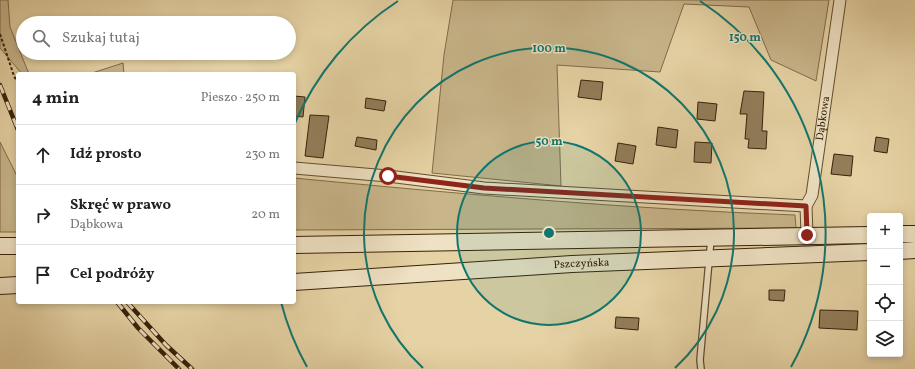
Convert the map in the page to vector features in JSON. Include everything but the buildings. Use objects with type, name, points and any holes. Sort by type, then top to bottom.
[{"type":"main road","points":[[903,234],[915,234]]},
{"type":"main road","points":[[296,245],[867,235]]},
{"type":"main road","points":[[0,246],[16,246]]},
{"type":"main road","points":[[903,250],[915,250]]},
{"type":"main road","name":"Pszczyńska","points":[[296,282],[572,264],[867,252]]},
{"type":"main road","points":[[0,286],[16,286]]},
{"type":"street","name":"Dąbkowa","points":[[807,235],[806,206],[812,195],[840,0]]},
{"type":"street","points":[[296,168],[388,176],[484,188],[806,206]]},
{"type":"lane","points":[[701,369],[700,360],[712,237]]},
{"type":"path","points":[[0,34],[16,80]]},
{"type":"shaded area","points":[[0,0],[8,0],[10,27],[16,42],[16,60],[23,60],[28,72],[20,72],[0,48]]},
{"type":"shaded area","points":[[453,0],[829,0],[816,81],[771,60],[749,7],[684,4],[660,72],[557,65],[561,186],[432,173],[444,55]]},
{"type":"shaded area","points":[[123,63],[124,72],[95,72]]},
{"type":"shaded area","points":[[0,142],[16,174],[16,232],[0,232]]},
{"type":"shaded area","points":[[296,178],[607,205],[795,215],[796,228],[296,230]]},
{"type":"railway","points":[[0,85],[16,125]]},
{"type":"railway","points":[[119,304],[138,328],[179,369]]},
{"type":"railway","points":[[129,304],[166,345],[192,369]]},
{"type":"route","points":[[388,176],[484,188],[806,206],[807,235]]}]
